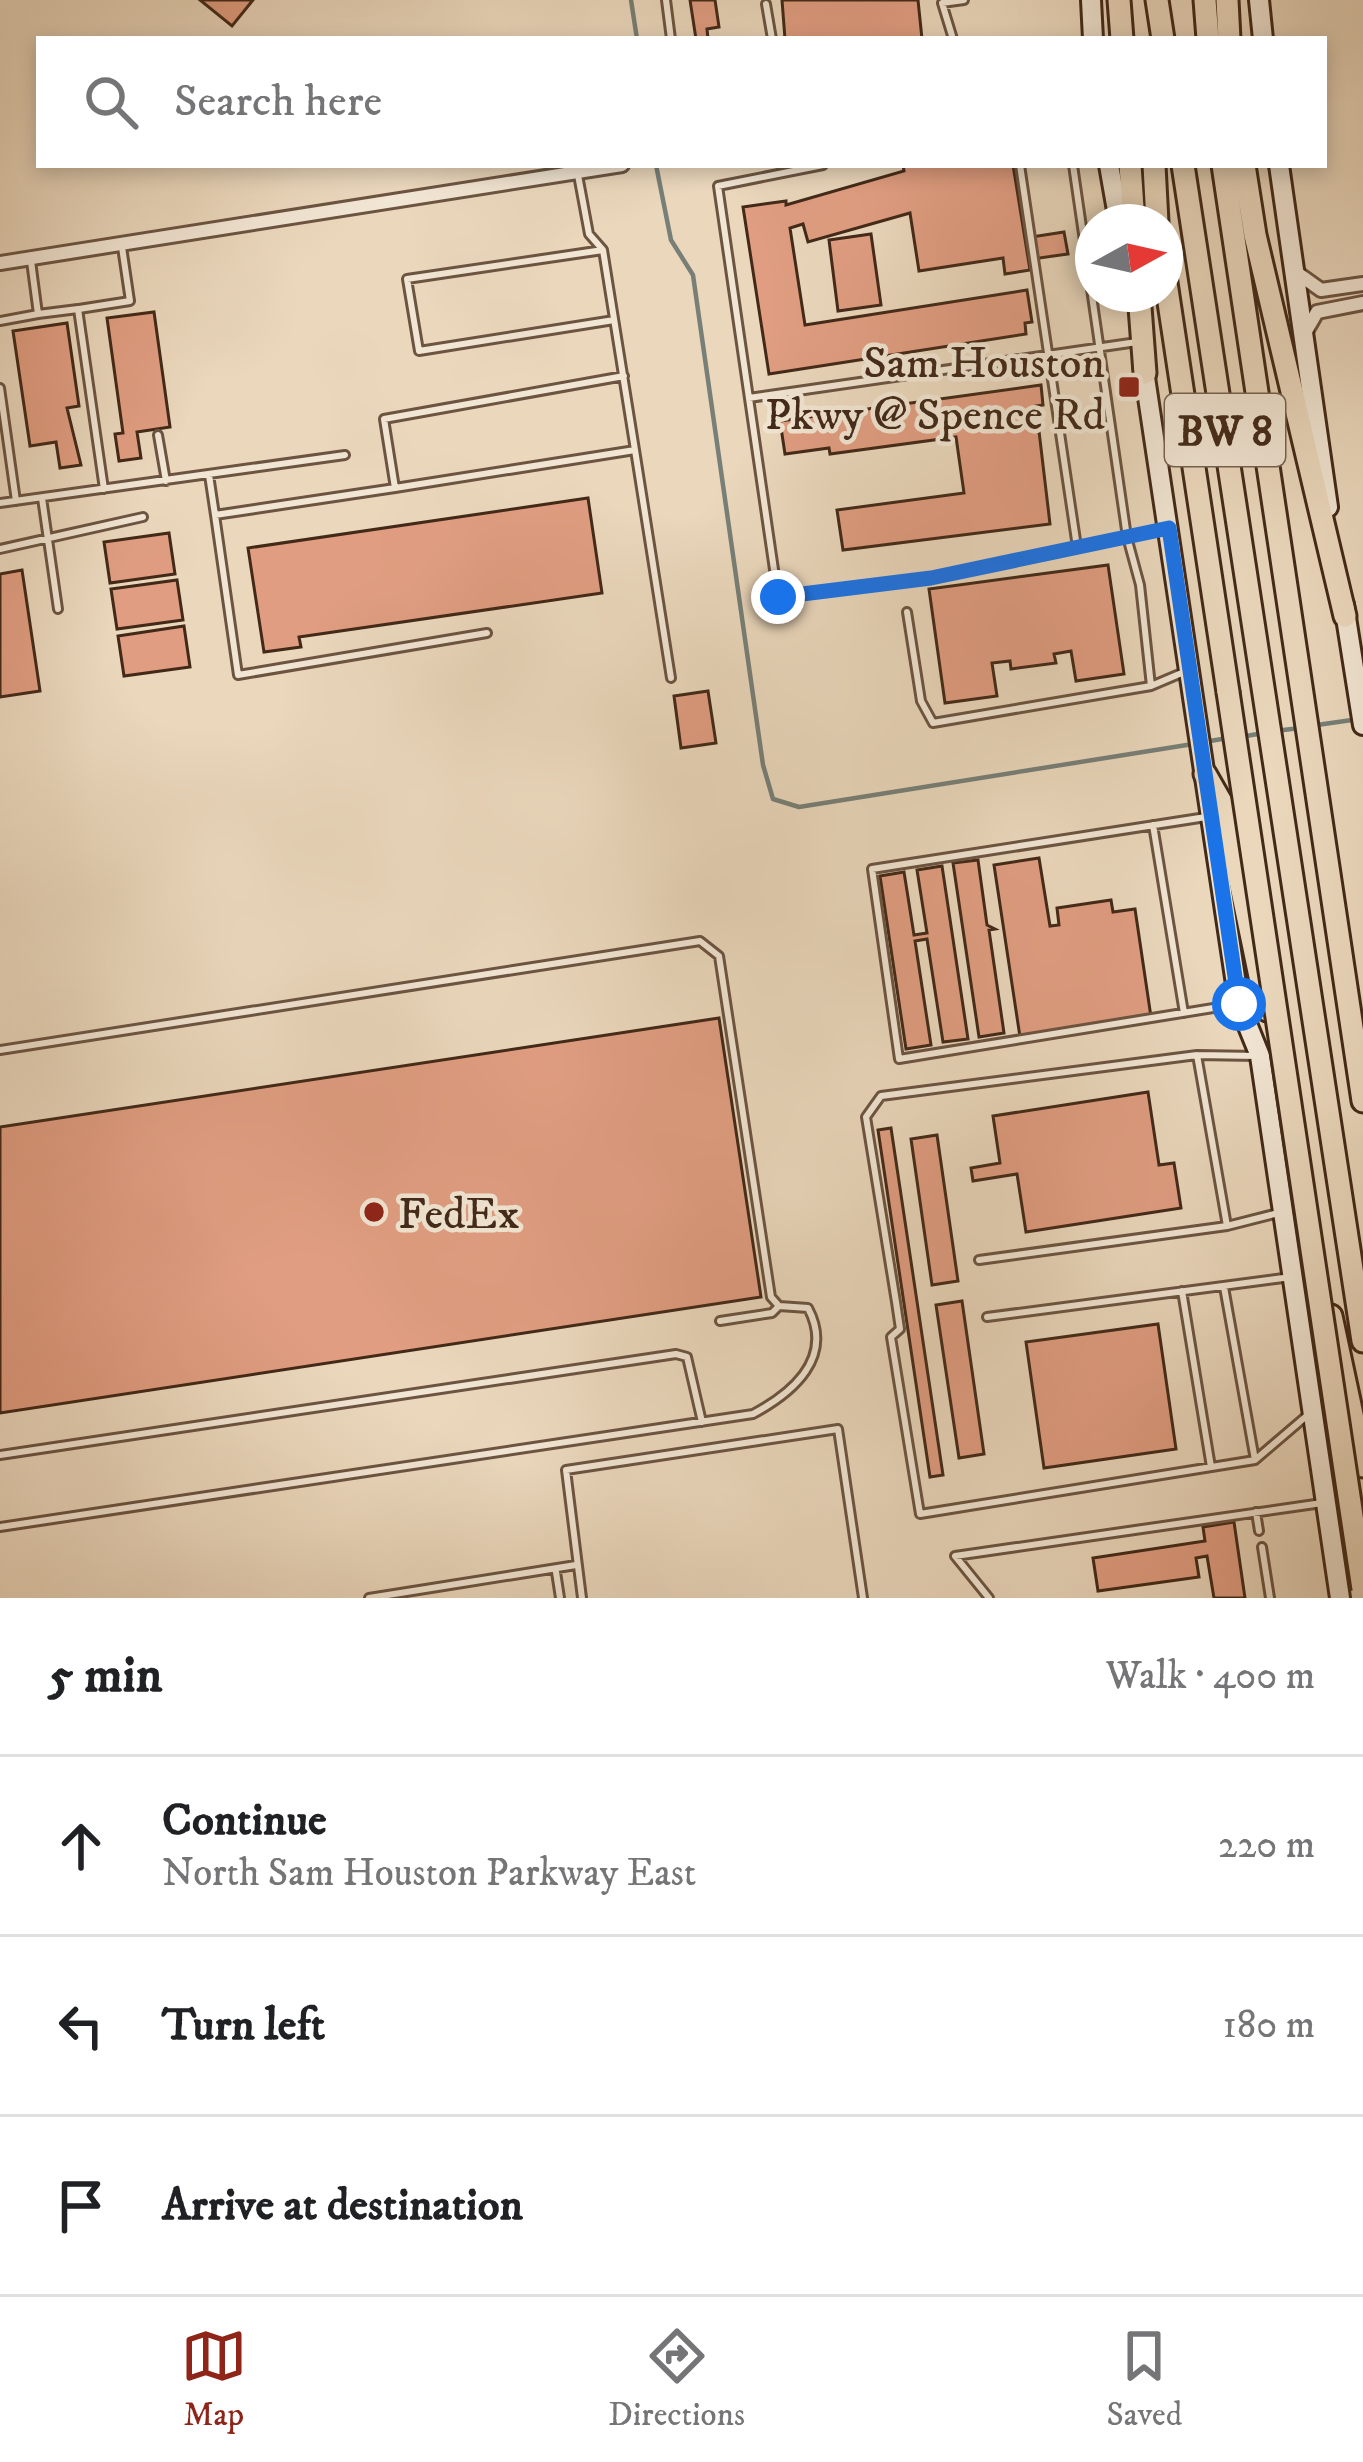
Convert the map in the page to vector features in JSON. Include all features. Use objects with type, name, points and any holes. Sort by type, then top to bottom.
[{"type":"highway","points":[[1119,0],[1122,36]]},
{"type":"highway","points":[[1150,36],[1153,0]]},
{"type":"highway","points":[[1153,0],[1162,36]]},
{"type":"highway","points":[[1205,0],[1208,36]]},
{"type":"highway","points":[[1227,0],[1229,36]]},
{"type":"highway","points":[[1130,168],[1133,204]]},
{"type":"highway","points":[[1154,168],[1156,204]]},
{"type":"highway","name":"BW 8","points":[[1183,168],[1363,1341]]},
{"type":"highway","name":"BW 8","points":[[1223,168],[1363,1101]]},
{"type":"highway","points":[[1245,168],[1345,616]]},
{"type":"highway","points":[[1140,312],[1145,374]]},
{"type":"highway","points":[[1170,312],[1363,1589]]},
{"type":"highway","points":[[1205,774],[1225,809],[1363,1466]]},
{"type":"main road","points":[[1088,36],[1091,0]]},
{"type":"main road","points":[[1261,0],[1263,36]]},
{"type":"main road","points":[[1110,168],[1116,204]]},
{"type":"main road","points":[[1279,168],[1363,725]]},
{"type":"main road","points":[[1133,312],[1239,1004],[1260,1056],[1295,1277],[1336,1598]]},
{"type":"street","points":[[0,263],[603,168]]},
{"type":"street","points":[[1292,270],[1321,290],[1363,284]]},
{"type":"street","points":[[1302,340],[1317,312],[1363,303]]},
{"type":"lane","points":[[666,0],[671,36]]},
{"type":"lane","points":[[952,36],[942,2],[964,0]]},
{"type":"lane","points":[[766,4],[771,36]]},
{"type":"lane","points":[[808,168],[718,186],[778,597],[931,578],[1169,528]]},
{"type":"lane","points":[[1020,168],[1077,548]]},
{"type":"lane","points":[[1073,168],[1127,537],[1140,585],[1151,686]]},
{"type":"lane","points":[[577,172],[589,234],[603,250],[670,678]]},
{"type":"lane","points":[[0,321],[130,301],[122,243]]},
{"type":"lane","points":[[603,250],[407,279],[419,351],[614,320]]},
{"type":"lane","points":[[31,258],[38,314]]},
{"type":"lane","points":[[78,309],[104,489]]},
{"type":"lane","points":[[749,398],[1137,342]]},
{"type":"lane","points":[[395,488],[384,418],[623,376]]},
{"type":"lane","points":[[0,388],[16,501]]},
{"type":"lane","points":[[158,435],[166,481]]},
{"type":"lane","points":[[215,515],[635,450]]},
{"type":"lane","points":[[0,503],[345,454]]},
{"type":"lane","points":[[209,475],[238,675],[487,633]]},
{"type":"lane","points":[[42,498],[58,608]]},
{"type":"lane","points":[[0,549],[48,542],[143,517]]},
{"type":"lane","points":[[908,612],[921,701],[933,723],[1151,686],[1167,675],[1188,672]]},
{"type":"lane","points":[[1209,816],[872,868],[898,1059],[1239,1004]]},
{"type":"lane","points":[[1153,825],[1184,1013]]},
{"type":"lane","points":[[0,1050],[700,940],[719,956],[771,1297],[779,1306],[808,1308],[818,1325],[817,1348],[806,1373],[785,1396],[753,1414],[0,1527]]},
{"type":"lane","points":[[1260,1056],[1197,1055],[881,1096],[866,1117],[900,1329],[891,1337],[920,1514],[1255,1460],[1313,1411]]},
{"type":"lane","points":[[1197,1055],[1227,1226]]},
{"type":"lane","points":[[979,1260],[1227,1226],[1283,1212]]},
{"type":"lane","points":[[987,1317],[1295,1277]]},
{"type":"lane","points":[[1224,1286],[1255,1460]]},
{"type":"lane","points":[[1181,1291],[1211,1467]]},
{"type":"lane","points":[[720,1321],[772,1313],[779,1306]]},
{"type":"lane","points":[[0,1455],[676,1354],[687,1357],[693,1367],[702,1422]]},
{"type":"lane","points":[[582,1598],[566,1470],[838,1429],[862,1598]]},
{"type":"lane","points":[[989,1598],[955,1556],[1325,1502]]},
{"type":"lane","points":[[1256,1512],[1259,1532]]},
{"type":"lane","points":[[1262,1547],[1270,1598]]},
{"type":"lane","points":[[369,1598],[576,1565]]},
{"type":"lane","points":[[556,1570],[560,1598]]},
{"type":"building","points":[[200,0],[253,0],[232,26]]},
{"type":"building","points":[[690,0],[715,0],[719,27],[707,29],[708,36],[696,36]]},
{"type":"building","points":[[782,0],[918,0],[922,36],[785,36]]},
{"type":"building","points":[[1013,168],[1030,270],[1005,274],[1003,258],[919,271],[910,213],[808,242],[803,224],[790,228],[805,325],[1027,290],[1032,322],[1025,323],[1026,334],[769,374],[743,207],[786,201],[786,205],[904,171]]},
{"type":"building","points":[[1064,232],[1068,254],[1032,259],[1030,270],[1025,238]]},
{"type":"building","points":[[871,234],[881,305],[838,311],[829,240]]},
{"type":"building","points":[[154,312],[170,427],[137,432],[141,458],[119,461],[115,434],[123,433],[107,318]]},
{"type":"building","points":[[67,323],[79,406],[67,408],[81,465],[60,468],[56,442],[30,446],[13,331]]},
{"type":"building","points":[[1041,385],[1043,405],[1036,406],[1050,524],[843,550],[837,510],[964,493],[956,437],[830,454],[829,448],[785,454],[780,421]]},
{"type":"building","points":[[588,498],[602,593],[299,637],[301,647],[264,652],[248,548]]},
{"type":"building","points":[[169,533],[175,574],[110,583],[104,542]]},
{"type":"building","points":[[1108,565],[1124,674],[1076,681],[1071,651],[1054,654],[1056,663],[1011,669],[1010,661],[992,663],[997,696],[945,703],[929,589]]},
{"type":"building","points":[[22,570],[40,691],[0,697],[0,574]]},
{"type":"building","points":[[177,580],[183,620],[117,629],[111,589]]},
{"type":"building","points":[[184,626],[190,667],[124,676],[118,636]]},
{"type":"building","points":[[708,691],[716,743],[681,748],[674,696]]},
{"type":"building","points":[[1039,858],[1050,926],[1059,925],[1057,908],[1111,900],[1113,912],[1135,909],[1151,1017],[1020,1037],[994,865]]},
{"type":"building","points":[[978,860],[987,925],[995,929],[989,930],[1004,1033],[979,1037],[953,863]]},
{"type":"building","points":[[942,866],[968,1039],[943,1042],[927,939],[915,941],[931,1045],[906,1049],[880,876],[904,872],[914,935],[927,933],[917,870]]},
{"type":"building","name":"FedEx","points":[[719,1018],[761,1297],[0,1413],[0,1127]]},
{"type":"building","points":[[1148,1092],[1159,1165],[1174,1163],[1181,1208],[1026,1232],[1017,1174],[973,1181],[971,1168],[1000,1163],[993,1116]]},
{"type":"building","points":[[891,1128],[943,1475],[930,1477],[878,1130]]},
{"type":"building","points":[[937,1135],[958,1281],[932,1285],[911,1139]]},
{"type":"building","points":[[962,1301],[984,1454],[959,1458],[936,1305]]},
{"type":"building","points":[[1158,1324],[1176,1449],[1044,1468],[1026,1342]]},
{"type":"building","points":[[1234,1522],[1245,1598],[1214,1598],[1207,1556],[1196,1558],[1199,1577],[1098,1591],[1093,1558],[1205,1541],[1203,1527]]},
{"type":"waterway","points":[[631,0],[637,36]]},
{"type":"waterway","points":[[657,168],[671,240],[693,275],[763,765],[773,799],[799,807],[1193,744]]},
{"type":"waterway","points":[[1317,725],[1359,719]]},
{"type":"waterway","points":[[1275,731],[1300,728]]},
{"type":"waterway","points":[[1240,737],[1264,733]]},
{"type":"waterway","points":[[1204,742],[1228,738]]},
{"type":"place","name":"Sam Houston Pkwy @ Spence Rd","points":[[1129,387]]},
{"type":"place","name":"FedEx","points":[[374,1212]]},
{"type":"route","points":[[778,597],[931,578],[1169,528],[1239,1004]]}]
